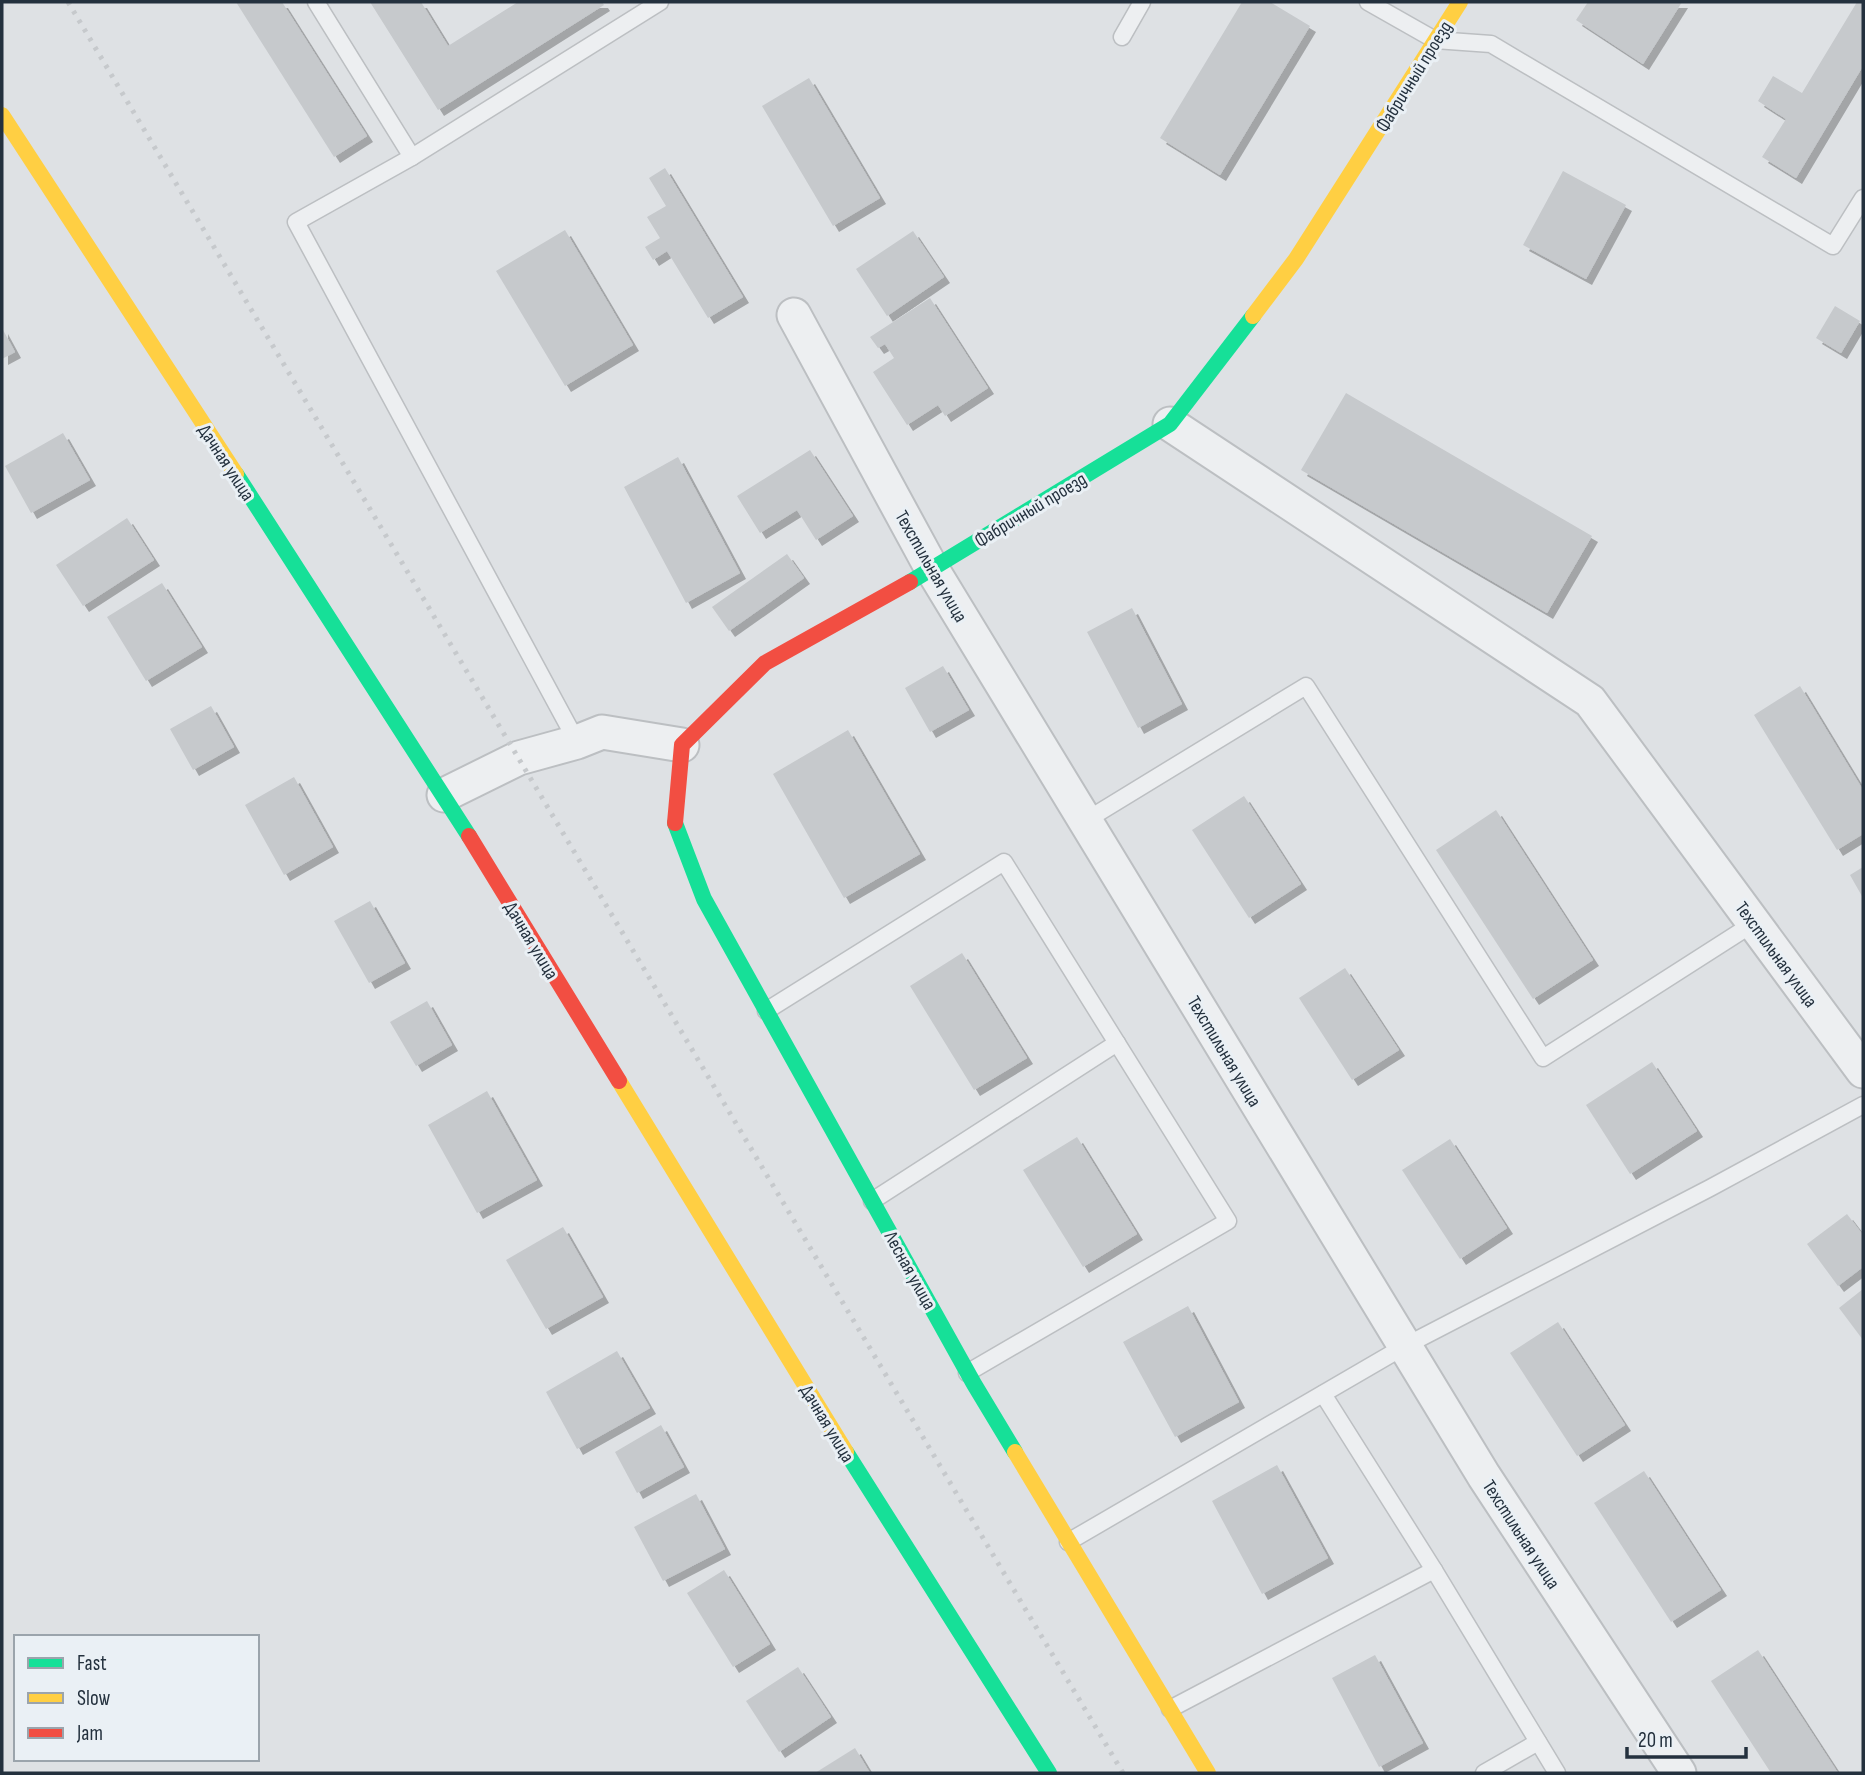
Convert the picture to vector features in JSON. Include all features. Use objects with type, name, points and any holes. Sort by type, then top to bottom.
[{"type":"street","name":"Фабричный проезд","points":[[682,745],[765,663],[932,569],[1170,424],[1296,259],[1460,2]]},
{"type":"street","name":"Дачная улица","points":[[2,115],[444,796],[897,1535],[1049,1773]]},
{"type":"street","name":"Техстильная улица","points":[[794,315],[932,569],[1084,821],[1484,1476],[1679,1773]]},
{"type":"street","name":"Техстильная улица","points":[[1170,424],[1590,701],[1863,1071]]},
{"type":"street","points":[[444,796],[519,758],[578,742],[601,732],[682,745]]},
{"type":"street","name":"Лесная улица","points":[[682,745],[675,826],[704,899],[967,1373],[1208,1773]]},
{"type":"lane","points":[[316,2],[412,158]]},
{"type":"lane","points":[[578,742],[296,222],[412,158],[660,2]]},
{"type":"lane","points":[[1122,37],[1142,2]]},
{"type":"lane","points":[[1368,2],[1435,40],[1491,44],[1833,246],[1863,198]]},
{"type":"lane","points":[[1084,821],[1306,686],[1543,1058],[1754,923]]},
{"type":"lane","points":[[766,1011],[1004,862],[1228,1221],[967,1373]]},
{"type":"lane","points":[[872,1201],[1117,1042]]},
{"type":"lane","points":[[1068,1542],[1405,1346],[1710,1188],[1863,1105]]},
{"type":"lane","points":[[1323,1394],[1557,1773]]},
{"type":"lane","points":[[1170,1710],[1434,1570]]},
{"type":"lane","points":[[1484,1773],[1538,1742]]},
{"type":"building","points":[[236,2],[282,2],[367,136],[334,157]]},
{"type":"building","points":[[370,2],[421,2],[448,46],[518,2],[602,2],[604,5],[438,110]]},
{"type":"building","points":[[1242,2],[1270,2],[1310,26],[1220,175],[1160,138]]},
{"type":"building","points":[[1588,2],[1682,2],[1643,64],[1576,20]]},
{"type":"building","points":[[1857,2],[1863,2],[1863,66],[1796,178],[1762,157],[1786,119],[1758,101],[1773,76],[1802,93]]},
{"type":"building","points":[[809,78],[880,198],[833,226],[762,106]]},
{"type":"building","points":[[665,168],[743,297],[708,318],[667,251],[653,260],[645,247],[660,238],[647,217],[666,206],[649,178]]},
{"type":"building","points":[[1563,171],[1626,205],[1586,279],[1523,245]]},
{"type":"building","points":[[565,230],[633,345],[565,386],[496,271]]},
{"type":"building","points":[[913,231],[944,277],[887,316],[856,269]]},
{"type":"building","points":[[930,298],[988,388],[945,416],[938,405],[907,425],[873,372],[894,358],[885,344],[878,348],[870,337]]},
{"type":"building","points":[[1835,306],[1860,321],[1841,353],[1816,338]]},
{"type":"building","points":[[2,328],[15,352],[2,359]]},
{"type":"building","points":[[1346,393],[1592,536],[1547,613],[1301,470]]},
{"type":"building","points":[[63,433],[90,480],[31,513],[5,466]]},
{"type":"building","points":[[810,450],[853,516],[816,540],[797,510],[760,533],[737,496]]},
{"type":"building","points":[[678,457],[740,573],[686,603],[624,487]]},
{"type":"building","points":[[127,518],[154,560],[83,606],[56,565]]},
{"type":"building","points":[[787,554],[804,578],[729,631],[712,607]]},
{"type":"building","points":[[162,583],[202,647],[146,681],[107,617]]},
{"type":"building","points":[[1132,608],[1182,704],[1138,728],[1087,632]]},
{"type":"building","points":[[943,666],[969,710],[930,732],[905,688]]},
{"type":"building","points":[[1800,686],[1863,790],[1863,834],[1837,850],[1754,715]]},
{"type":"building","points":[[211,706],[234,747],[193,770],[170,729]]},
{"type":"building","points":[[848,730],[920,854],[844,898],[773,774]]},
{"type":"building","points":[[294,777],[333,847],[284,875],[245,805]]},
{"type":"building","points":[[1244,796],[1301,884],[1249,918],[1192,830]]},
{"type":"building","points":[[1496,810],[1593,960],[1533,999],[1436,850]]},
{"type":"building","points":[[1863,867],[1863,898],[1850,875]]},
{"type":"building","points":[[370,901],[405,963],[369,983],[334,921]]},
{"type":"building","points":[[962,953],[1027,1058],[974,1090],[910,986]]},
{"type":"building","points":[[1345,968],[1399,1050],[1352,1080],[1299,998]]},
{"type":"building","points":[[427,1001],[452,1045],[416,1066],[390,1022]]},
{"type":"building","points":[[1652,1062],[1697,1131],[1630,1174],[1586,1105]]},
{"type":"building","points":[[487,1091],[537,1180],[477,1213],[428,1125]]},
{"type":"building","points":[[1077,1137],[1137,1234],[1083,1267],[1023,1170]]},
{"type":"building","points":[[1450,1139],[1507,1228],[1460,1259],[1402,1170]]},
{"type":"building","points":[[1847,1214],[1863,1235],[1863,1267],[1838,1286],[1807,1244]]},
{"type":"building","points":[[563,1227],[603,1297],[546,1329],[506,1260]]},
{"type":"building","points":[[1863,1289],[1863,1340],[1839,1308]]},
{"type":"building","points":[[1188,1306],[1239,1402],[1175,1437],[1123,1342]]},
{"type":"building","points":[[1558,1322],[1625,1425],[1577,1456],[1510,1353]]},
{"type":"building","points":[[617,1351],[650,1408],[577,1449],[546,1392]]},
{"type":"building","points":[[661,1425],[684,1467],[637,1493],[615,1452]]},
{"type":"building","points":[[1277,1465],[1328,1558],[1262,1594],[1212,1501]]},
{"type":"building","points":[[1644,1471],[1721,1590],[1671,1622],[1594,1503]]},
{"type":"building","points":[[696,1494],[725,1549],[663,1581],[634,1527]]},
{"type":"building","points":[[724,1570],[770,1644],[733,1667],[687,1593]]},
{"type":"building","points":[[1758,1650],[1838,1773],[1771,1773],[1711,1681]]},
{"type":"building","points":[[1375,1655],[1423,1743],[1379,1767],[1332,1678]]},
{"type":"building","points":[[798,1667],[831,1717],[779,1752],[746,1701]]},
{"type":"building","points":[[855,1748],[870,1773],[815,1773]]},
{"type":"railway","points":[[68,2],[1123,1773]]},
{"type":"traffic: fast","points":[[910,582],[1170,424],[1253,316]]},
{"type":"traffic: fast","points":[[236,474],[469,836]]},
{"type":"traffic: fast","points":[[675,823],[704,899],[974,1384],[1015,1452]]},
{"type":"traffic: fast","points":[[846,1452],[1049,1773]]},
{"type":"traffic: slow","points":[[1253,316],[1296,259],[1460,2]]},
{"type":"traffic: slow","points":[[2,115],[236,474]]},
{"type":"traffic: slow","points":[[619,1081],[846,1452]]},
{"type":"traffic: slow","points":[[1015,1452],[1208,1773]]},
{"type":"traffic: jam","points":[[675,823],[682,745],[765,663],[910,582]]},
{"type":"traffic: jam","points":[[469,836],[619,1081]]}]
